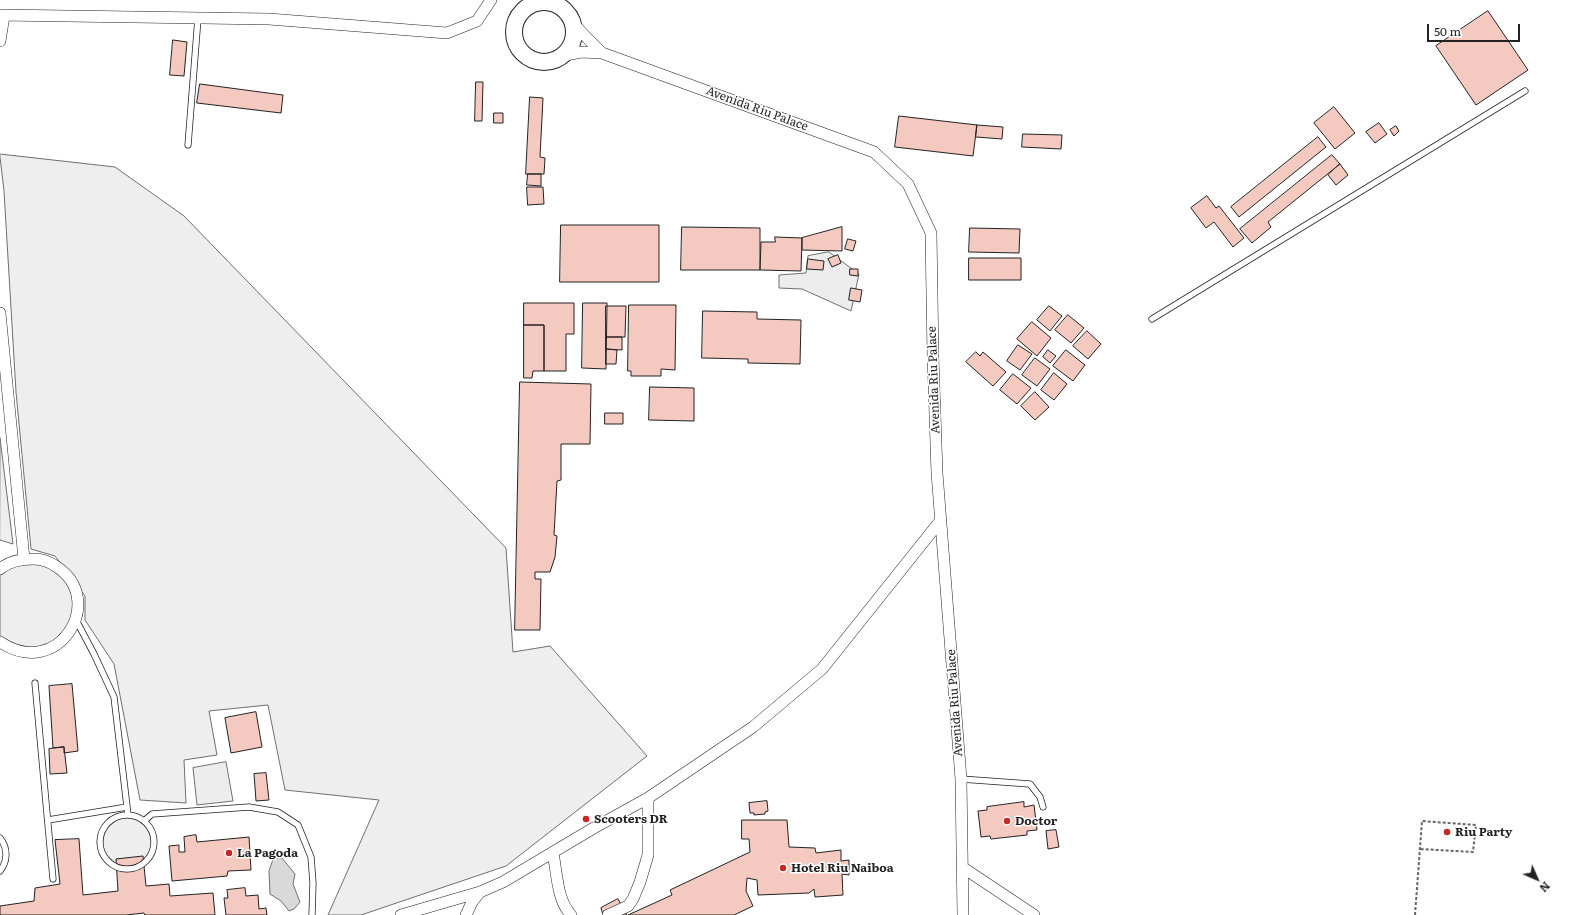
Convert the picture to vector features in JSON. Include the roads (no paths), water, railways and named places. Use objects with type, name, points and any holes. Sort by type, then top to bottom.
[{"type":"street","points":[[0,41],[2,16],[269,19],[447,32],[477,20],[491,0]]},
{"type":"street","points":[[542,1],[561,7],[568,13],[572,22],[574,31],[573,40],[562,56],[552,61],[542,62],[533,60],[524,54],[518,46],[515,37],[515,27],[518,18],[524,10],[542,1]]},
{"type":"street","name":"Avenida Riu Palace","points":[[572,22],[602,53]]},
{"type":"street","name":"Avenida Riu Palace","points":[[562,56],[581,52],[602,53],[874,152],[908,184],[930,233],[937,473],[961,779],[963,915]]},
{"type":"street","points":[[0,313],[1,337],[24,559]]},
{"type":"street","points":[[400,915],[480,892],[503,882],[592,829],[648,798],[753,727],[822,669],[941,520]]},
{"type":"street","points":[[0,570],[12,562],[24,559],[37,559],[50,563],[62,570],[70,580],[76,593],[78,606],[75,619],[68,634],[57,645],[42,652],[26,653],[11,650],[0,642]]},
{"type":"street","points":[[608,915],[628,906],[633,899],[640,882],[648,855],[648,798]]},
{"type":"street","points":[[553,853],[561,898],[565,909],[571,915]]},
{"type":"street","points":[[962,868],[1034,915]]},
{"type":"street","points":[[466,915],[472,902],[480,892]]},
{"type":"lane","points":[[188,145],[198,18]]},
{"type":"lane","points":[[1152,320],[1526,91]]},
{"type":"lane","points":[[75,619],[94,654],[114,698],[128,815]]},
{"type":"lane","points":[[35,683],[53,879]]},
{"type":"lane","points":[[961,779],[1030,784],[1040,797],[1043,807]]},
{"type":"lane","points":[[48,820],[127,807]]},
{"type":"lane","points":[[144,821],[152,814],[249,807],[278,812],[298,825],[311,857],[312,915]]},
{"type":"lane","points":[[128,815],[144,821],[149,827],[153,835],[153,848],[147,860],[141,865],[124,869],[115,866],[108,861],[102,854],[100,845],[104,827],[111,820],[119,816],[128,815]]},
{"type":"lane","points":[[0,838],[6,850],[6,859],[0,871]]},
{"type":"place","name":"Scooters DR","points":[[586,819]]},
{"type":"place","name":"Doctor","points":[[1007,821]]},
{"type":"place","name":"Riu Party","points":[[1447,832]]},
{"type":"place","name":"La Pagoda","points":[[229,853]]},
{"type":"place","name":"Hotel Riu Naiboa","points":[[783,868]]}]
